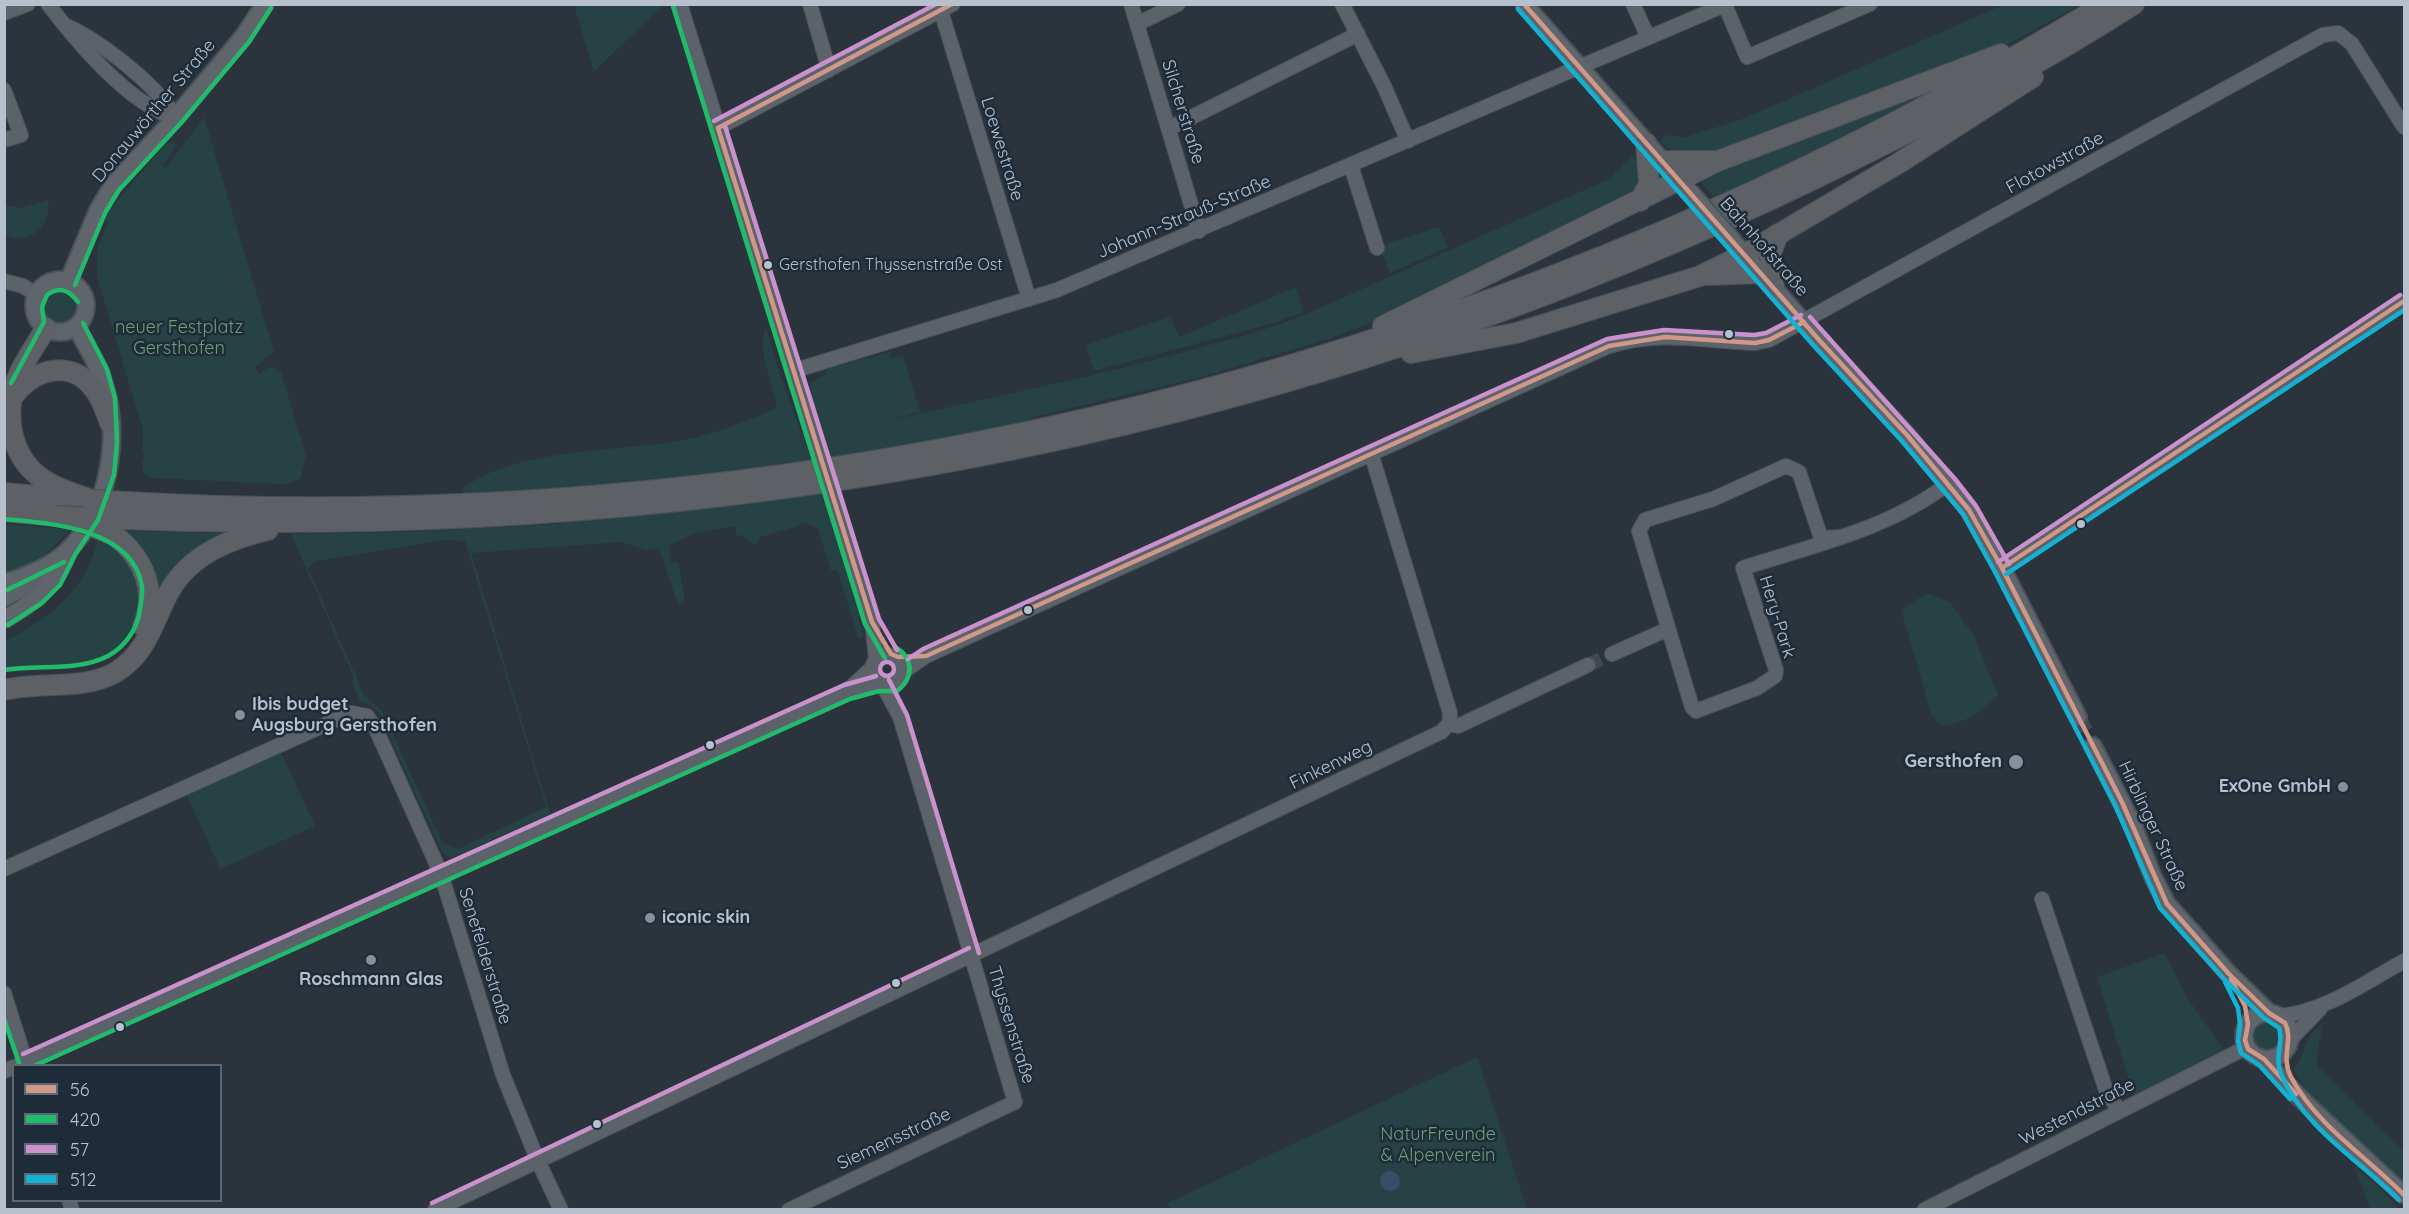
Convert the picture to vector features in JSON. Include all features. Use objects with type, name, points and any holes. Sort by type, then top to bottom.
[{"type":"highway","points":[[120,519],[272,508],[405,507],[548,500],[717,484],[865,463],[1012,436],[1148,404],[1323,356],[1468,308],[1682,223],[1879,130],[2105,4]]},
{"type":"highway","points":[[1361,360],[1493,339],[1700,276],[1739,248],[1778,234],[2000,100],[2130,7]]},
{"type":"highway","points":[[4,493],[63,502],[120,519],[297,523],[439,520],[569,513],[655,506],[817,486],[917,469],[1106,430],[1361,360],[1588,279],[1753,208],[1950,110],[2130,7]]},
{"type":"highway","points":[[1323,356],[1640,201],[1685,187],[1718,161],[2056,33]]},
{"type":"highway","points":[[1640,201],[1649,184],[1646,143]]},
{"type":"highway","points":[[1662,161],[1718,161]]},
{"type":"highway","points":[[1700,276],[1768,280],[1770,255],[1778,234]]},
{"type":"highway","points":[[42,323],[8,388],[10,430],[22,457],[63,502]]},
{"type":"highway","points":[[8,388],[40,373],[68,371],[84,379],[96,390],[110,423]]},
{"type":"highway","points":[[4,511],[92,500],[120,519],[144,568],[149,589],[146,621],[131,648],[116,660],[92,670],[23,674],[4,678]]},
{"type":"highway","points":[[4,690],[29,685],[86,681],[115,672],[135,656],[146,642],[170,589],[196,560],[216,547],[237,538],[297,523]]},
{"type":"main road","name":"Donauwörther Straße","points":[[68,282],[98,210],[114,185],[175,118],[243,37],[266,4]]},
{"type":"main road","name":"Bahnhofstraße","points":[[1524,4],[1949,483],[1969,510],[2002,568],[2078,717]]},
{"type":"main road","points":[[52,282],[68,282],[80,290],[85,303],[84,316],[76,327],[59,332],[42,323],[34,306],[37,295],[52,282]]},
{"type":"main road","points":[[4,619],[37,597],[54,581],[68,551],[91,517],[104,485],[109,459],[110,423],[102,379],[76,327]]},
{"type":"main road","points":[[4,584],[68,551]]},
{"type":"main road","name":"Hirblinger Straße","points":[[2093,746],[2133,825],[2153,877],[2167,904],[2229,974],[2288,1027],[2287,1046],[2291,1077],[2319,1116]]},
{"type":"main road","name":"Hirblinger Straße","points":[[2229,974],[2245,1006],[2248,1024],[2244,1035],[2247,1047],[2255,1055],[2264,1059],[2319,1116],[2404,1195]]},
{"type":"main road","points":[[2248,1024],[2256,1016],[2274,1015]]},
{"type":"main road","points":[[2264,1059],[2274,1058],[2287,1046]]},
{"type":"street","points":[[4,13],[28,4]]},
{"type":"street","points":[[48,4],[68,27],[86,35],[160,95],[175,118]]},
{"type":"street","points":[[680,4],[792,371],[816,440],[872,622],[874,663]]},
{"type":"street","points":[[810,4],[829,70]]},
{"type":"street","name":"Silcherstraße","points":[[1131,4],[1199,231]]},
{"type":"street","points":[[1137,24],[1178,4]]},
{"type":"street","points":[[1342,4],[1408,141]]},
{"type":"street","points":[[1633,4],[1648,36]]},
{"type":"street","points":[[1726,5],[1747,57],[1870,4]]},
{"type":"street","name":"Johann-Strauß-Straße","points":[[792,371],[1057,290],[1351,166],[1648,36],[1726,5]]},
{"type":"street","points":[[718,128],[947,8]]},
{"type":"street","name":"Loewestraße","points":[[947,8],[1029,299]]},
{"type":"street","name":"Flotowstraße","points":[[926,656],[1609,346],[1636,338],[1660,336],[1755,342],[1769,340],[2323,35],[2338,33],[2352,44],[2404,124]]},
{"type":"street","points":[[1170,128],[1358,34]]},
{"type":"street","points":[[4,90],[21,135],[4,140]]},
{"type":"street","points":[[1351,166],[1377,248]]},
{"type":"street","points":[[4,281],[22,286],[37,295]]},
{"type":"street","points":[[2002,568],[2404,301]]},
{"type":"street","points":[[1371,453],[1447,703],[1449,724],[1458,726],[1588,665]]},
{"type":"street","name":"Hery-Park","points":[[1840,537],[1821,538],[1799,472],[1790,467],[1781,467],[1713,499],[1645,520],[1639,531],[1692,707],[1696,711],[1700,712],[1770,681],[1775,676],[1776,670],[1743,568],[1840,537],[1900,515],[1924,502],[1949,483]]},
{"type":"street","points":[[4,599],[30,586],[68,551]]},
{"type":"street","points":[[872,622],[894,656]]},
{"type":"street","points":[[1612,654],[1668,630]]},
{"type":"street","points":[[847,692],[874,663],[894,656],[926,656]]},
{"type":"street","name":"Thyssenstraße","points":[[894,656],[900,677],[900,717]]},
{"type":"street","points":[[23,1064],[847,692],[900,677],[926,656]]},
{"type":"street","name":"Thyssenstraße","points":[[874,663],[880,684],[900,717],[1015,1102]]},
{"type":"street","name":"Senefelderstraße","points":[[4,869],[351,713],[367,716],[375,728],[441,874],[503,1075],[538,1161],[561,1209]]},
{"type":"street","name":"Finkenweg","points":[[435,1209],[1441,732],[1449,724]]},
{"type":"street","points":[[2042,899],[2106,1090],[2119,1111]]},
{"type":"street","points":[[2274,1015],[2291,1015],[2326,1004],[2404,961]]},
{"type":"street","points":[[4,993],[21,1064]]},
{"type":"street","points":[[2287,1046],[2326,1004]]},
{"type":"street","name":"Westendstraße","points":[[1924,1209],[2247,1047]]},
{"type":"street","name":"Siemensstraße","points":[[789,1209],[1015,1102]]},
{"type":"green space","points":[[574,4],[664,5],[594,71]]},
{"type":"green space","points":[[2003,5],[2080,5],[2006,45],[1725,151],[1676,154],[1660,142],[1665,135],[1686,137],[1745,118]]},
{"type":"green space","points":[[1984,65],[1921,101],[1716,199],[1699,180],[1700,176]]},
{"type":"green space","name":"neuer Festplatz Gersthofen","points":[[204,117],[274,352],[255,367],[258,374],[272,366],[281,372],[306,456],[300,479],[287,484],[152,478],[146,474],[142,469],[145,457],[142,452],[143,430],[97,276],[97,249],[108,223],[105,218],[109,211],[165,144],[175,141],[176,145],[163,166],[166,168]]},
{"type":"green space","points":[[1633,155],[1641,168],[1641,191],[1381,319],[1328,339],[1201,377],[1038,416],[1002,429],[832,461],[811,397],[810,383],[825,375],[828,369],[893,351],[889,355],[892,359],[903,355],[920,412],[888,421],[1157,359],[1250,334],[1304,315],[1609,179]]},
{"type":"green space","points":[[48,200],[46,218],[37,231],[22,238],[5,234],[5,205],[21,208]]},
{"type":"green space","points":[[1439,227],[1448,247],[1390,273],[1379,246]]},
{"type":"green space","points":[[60,285],[68,286],[75,291],[80,298],[80,314],[75,321],[68,326],[60,327],[52,326],[45,321],[40,314],[39,306],[40,298],[45,291],[52,286]]},
{"type":"green space","points":[[1296,287],[1303,312],[1277,322],[1094,371],[1086,345],[1170,317],[1179,337]]},
{"type":"green space","points":[[764,331],[767,331],[779,372],[813,464],[468,498],[462,489],[484,476],[537,459],[679,441],[728,428],[775,409],[777,405],[765,359]]},
{"type":"green space","points":[[821,493],[856,590],[853,599],[859,603],[859,622],[864,635],[861,638],[858,637],[837,569],[831,571],[818,528],[802,522],[799,526],[760,537],[756,544],[750,543],[742,535],[737,536],[735,526],[691,535],[668,547],[671,561],[678,563],[685,597],[683,603],[678,604],[659,548],[647,550],[622,542],[471,553],[550,814],[451,858],[443,854],[379,713],[371,705],[360,701],[352,682],[354,678],[291,534],[416,532],[558,524],[594,518],[669,512]],"holes":[[[445,540],[465,541],[546,807],[458,849],[442,842],[382,711],[364,695],[308,568],[316,561]]]},
{"type":"green space","points":[[4,524],[70,530],[37,564],[5,579]]},
{"type":"green space","points":[[117,531],[231,533],[153,608]]},
{"type":"green space","points":[[98,538],[112,544],[139,573],[139,616],[131,638],[124,647],[96,663],[5,673],[5,641],[51,612],[75,588],[85,573]]},
{"type":"green space","points":[[1927,593],[1950,602],[1974,636],[1998,695],[1973,716],[1942,726],[1932,716],[1901,610]]},
{"type":"green space","points":[[281,752],[315,826],[220,869],[187,795]]},
{"type":"green space","points":[[2165,953],[2186,996],[2224,1050],[2134,1096],[2097,977]]},
{"type":"green space","points":[[2267,1019],[2279,1024],[2284,1036],[2279,1048],[2267,1053],[2255,1048],[2250,1036],[2255,1024]]},
{"type":"green space","points":[[2323,1023],[2316,1059],[2319,1068],[2404,1151],[2404,1185],[2330,1116],[2304,1086],[2293,1069],[2298,1064],[2310,1035]]},
{"type":"green space","name":"NaturFreunde & Alpenverein","points":[[1477,1057],[1527,1209],[1170,1210],[1168,1203]]},
{"type":"green space","points":[[2355,1167],[2378,1186],[2398,1209],[2370,1209]]},
{"type":"water","points":[[1386,1171],[1394,1171],[1400,1177],[1400,1185],[1394,1191],[1386,1191],[1380,1185],[1380,1177]]},
{"type":"tunnel","points":[[1588,665],[1612,654]]},
{"type":"tunnel","points":[[2078,717],[2093,746]]},
{"type":"transit line","name":"57","points":[[714,121],[936,4]]},
{"type":"transit line","name":"56","points":[[718,128],[952,4]]},
{"type":"transit line","name":"56","points":[[1524,4],[1820,341],[1907,435],[1969,510],[2002,568],[2122,802],[2167,904],[2229,974],[2269,1013],[2285,1023],[2288,1036],[2288,1069],[2302,1094],[2343,1140],[2404,1195]]},
{"type":"transit line","name":"420","points":[[673,6],[865,624],[885,658]]},
{"type":"transit line","name":"420","points":[[75,285],[105,213],[119,190],[181,123],[249,42],[271,8]]},
{"type":"transit line","name":"512","points":[[1518,9],[1814,346],[1901,440],[1963,514],[2115,805],[2160,908],[2224,979],[2264,1018],[2279,1028],[2279,1068],[2303,1111],[2399,1200]]},
{"type":"transit line","name":"57","points":[[725,126],[879,619],[897,650]]},
{"type":"transit line","name":"56","points":[[718,128],[872,622],[891,654]]},
{"type":"transit line","name":"420","points":[[11,383],[44,322],[42,307],[47,295],[60,290],[71,295],[78,302]]},
{"type":"transit line","name":"57","points":[[1998,562],[2400,295]]},
{"type":"transit line","name":"56","points":[[2002,568],[2404,301]]},
{"type":"transit line","name":"512","points":[[2006,574],[2404,310]]},
{"type":"transit line","name":"57","points":[[908,659],[923,649],[1607,339],[1664,330],[1754,335],[1766,333],[1801,315]]},
{"type":"transit line","name":"57","points":[[1810,317],[1955,479],[1976,506],[2009,564]]},
{"type":"transit line","name":"56","points":[[891,654],[898,657],[926,656],[1609,346],[1665,337],[1755,343],[1769,340],[1804,322]]},
{"type":"transit line","name":"420","points":[[8,625],[42,603],[60,585],[75,555],[98,520],[114,475],[117,443],[115,398],[107,369],[83,323]]},
{"type":"transit line","name":"420","points":[[4,519],[65,527],[106,540],[123,552],[135,567],[142,586],[139,616],[133,630],[120,648],[108,656],[70,666],[4,670]]},
{"type":"transit line","name":"420","points":[[7,590],[64,562]]},
{"type":"transit line","name":"420","points":[[38,1064],[850,699],[879,691],[897,691],[907,680],[910,668],[906,657],[895,647]]},
{"type":"transit line","name":"57","points":[[884,662],[890,662],[894,669],[890,676],[884,676],[880,672],[880,666],[884,662]]},
{"type":"transit line","name":"57","points":[[23,1054],[844,685],[876,676]]},
{"type":"transit line","name":"57","points":[[889,680],[907,715],[979,953]]},
{"type":"transit line","name":"57","points":[[432,1203],[969,948]]},
{"type":"transit line","name":"56","points":[[2231,979],[2245,1006],[2248,1024],[2245,1040],[2248,1049],[2264,1059],[2296,1094]]},
{"type":"transit line","name":"512","points":[[2225,982],[2238,1008],[2240,1024],[2238,1041],[2241,1053],[2259,1065],[2290,1099]]},
{"type":"transit line","name":"420","points":[[4,1019],[19,1063]]},
{"type":"place","name":"Gersthofen Thyssenstraße Ost","points":[[768,265]]},
{"type":"place","name":"Ibis budget Augsburg Gersthofen","points":[[240,715]]},
{"type":"place","name":"Gersthofen","points":[[2016,762]]},
{"type":"place","name":"ExOne GmbH","points":[[2343,787]]},
{"type":"place","name":"iconic skin","points":[[650,918]]},
{"type":"place","name":"Roschmann Glas","points":[[371,960]]}]
